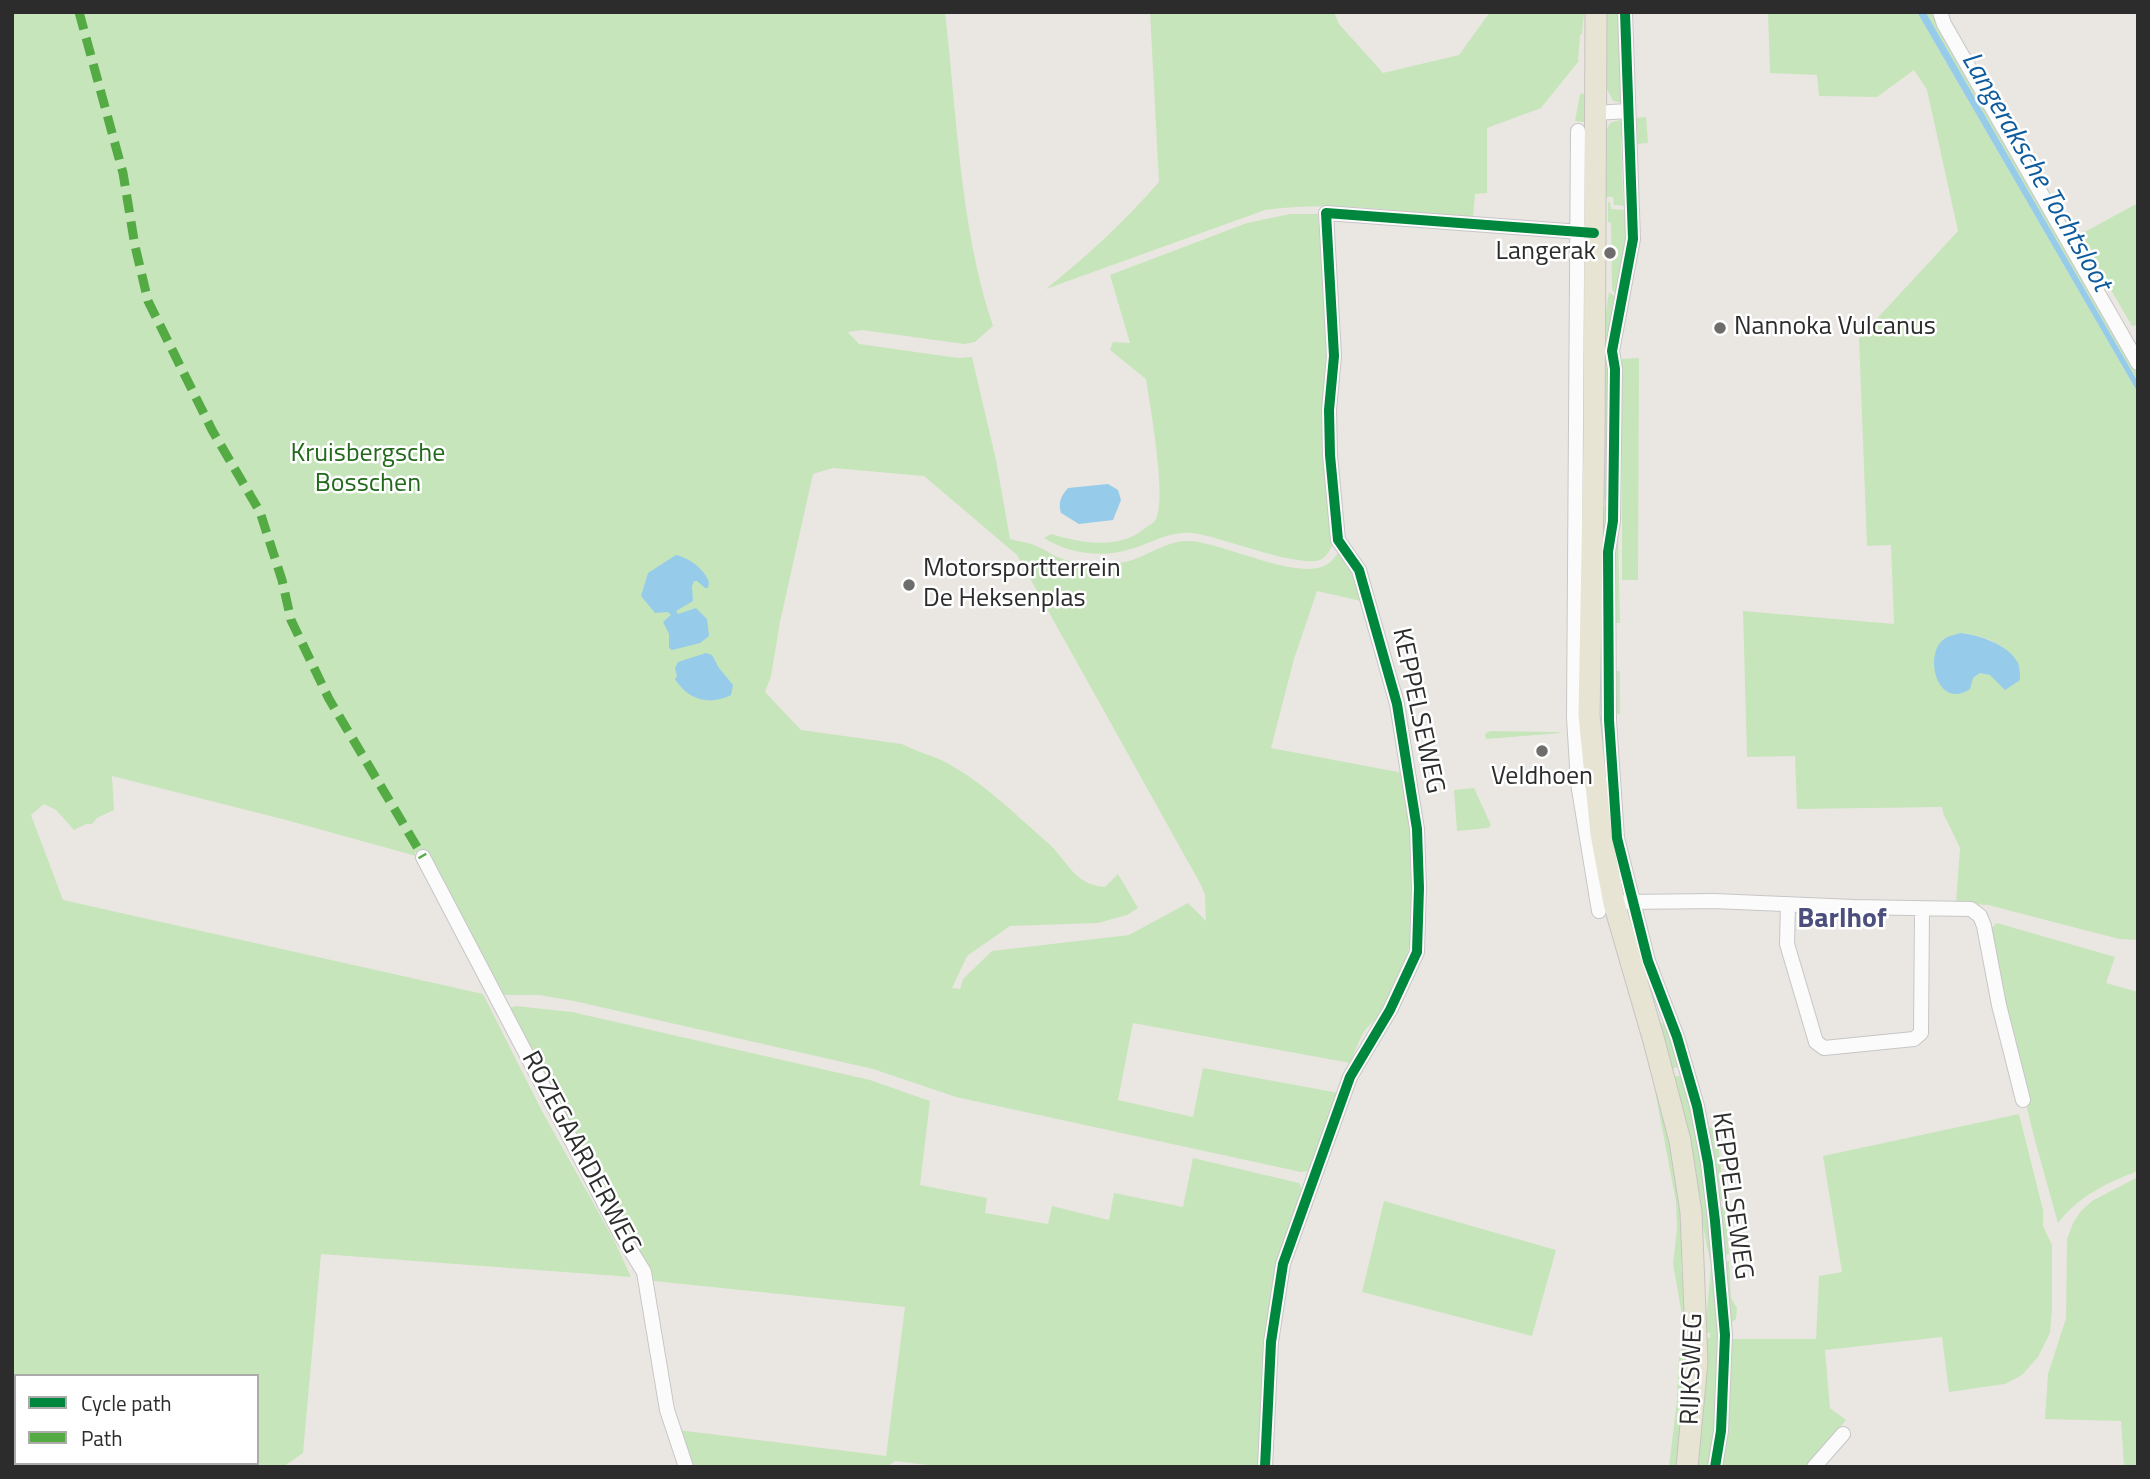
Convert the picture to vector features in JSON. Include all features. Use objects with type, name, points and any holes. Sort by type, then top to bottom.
[{"type":"main road","name":"KEPPELSEWEG","points":[[1596,12],[1596,113],[1586,233],[1594,443],[1589,715],[1585,766],[1615,905],[1682,1153],[1691,1212],[1694,1271]]},
{"type":"main road","name":"RIJKSWEG","points":[[1687,1467],[1697,1362],[1694,1271]]},
{"type":"street","name":"KEPPELSEWEG","points":[[1625,12],[1633,239],[1612,351],[1615,369],[1613,522],[1608,552],[1609,720],[1617,838],[1615,905],[1648,961],[1677,1037],[1697,1106],[1715,1221],[1724,1335]]},
{"type":"street","points":[[1940,12],[1944,24],[2138,363]]},
{"type":"street","points":[[1596,113],[1627,111]]},
{"type":"street","name":"KEPPELSEWEG","points":[[1265,1467],[1271,1342],[1283,1264],[1350,1077],[1390,1010],[1417,952],[1417,829],[1397,704],[1359,570],[1338,540],[1329,432],[1334,356],[1326,214],[1586,233],[1578,131]]},
{"type":"street","name":"ROZEGAARDERWEG","points":[[423,857],[620,1233],[644,1272],[667,1410],[686,1467]]},
{"type":"street","points":[[1788,904],[1787,944],[1816,1042],[1824,1048],[1914,1039],[1921,1032],[1922,909]]},
{"type":"street","points":[[1615,905],[1788,904],[1971,909],[1980,916],[1984,926],[1999,1005],[2023,1100]]},
{"type":"street","points":[[1663,1075],[1686,1070]]},
{"type":"street","name":"RIJKSWEG","points":[[1715,1467],[1721,1431],[1724,1335]]},
{"type":"street","points":[[1814,1467],[1843,1434]]},
{"type":"green space","name":"Kruisbergsche Bosschen","points":[[12,12],[945,12],[966,211],[982,289],[993,326],[975,342],[964,344],[862,330],[848,332],[859,344],[958,358],[972,357],[996,460],[1010,539],[1033,545],[1067,560],[1097,564],[1128,561],[1171,544],[1190,541],[1279,565],[1313,569],[1326,565],[1341,550],[1355,570],[1365,602],[1317,591],[1294,659],[1271,748],[1403,773],[1415,862],[1414,919],[1400,976],[1385,1009],[1366,1029],[1350,1063],[1133,1023],[1118,1100],[1193,1117],[1203,1068],[1339,1093],[1309,1171],[1301,1172],[956,1097],[873,1069],[574,1001],[539,995],[500,995],[430,860],[432,856],[415,852],[416,856],[112,776],[114,810],[97,818],[92,824],[74,830],[56,810],[44,804],[31,815],[63,900],[483,994],[631,1277],[321,1254],[303,1453],[283,1467],[12,1467]],"holes":[[[833,468],[924,476],[1017,555],[1201,885],[1205,895],[1206,921],[1188,903],[1129,935],[992,951],[963,979],[960,989],[952,988],[967,956],[1010,926],[1098,923],[1127,915],[1138,908],[1118,874],[1105,887],[1086,882],[1011,810],[955,768],[902,744],[801,730],[765,692],[771,676],[780,622],[813,474]]]},
{"type":"green space","points":[[1150,12],[1334,12],[1339,24],[1383,73],[1459,55],[1490,12],[1584,12],[1578,62],[1541,108],[1487,128],[1487,193],[1475,194],[1473,218],[1343,207],[1265,210],[1046,289],[1105,238],[1159,182]]},
{"type":"green space","points":[[1605,12],[1621,12],[1622,103],[1613,101],[1605,85]]},
{"type":"green space","points":[[1768,12],[1917,12],[2138,393],[2138,940],[2119,939],[1988,905],[1956,903],[1960,848],[1942,807],[1797,809],[1795,756],[1747,757],[1743,611],[1894,624],[1891,545],[1867,546],[1859,338],[1958,231],[1927,90],[1914,70],[1877,97],[1819,96],[1817,75],[1770,73]],"holes":[[[1960,633],[1992,641],[2007,650],[2018,665],[2020,680],[1980,673],[1973,678],[1943,639]]]},
{"type":"green space","points":[[1925,12],[1932,12],[2138,374],[2138,382]]},
{"type":"green space","points":[[1587,93],[1586,191],[1581,191],[1584,122],[1575,121],[1580,94]]},
{"type":"green space","points":[[1646,117],[1648,143],[1636,144],[1636,118]]},
{"type":"green space","points":[[1622,121],[1625,135],[1621,139],[1623,199],[1626,206],[1614,205],[1613,197],[1605,197],[1604,135],[1610,123]]},
{"type":"green space","points":[[1608,202],[1611,209],[1626,210],[1625,251],[1617,295],[1612,290]]},
{"type":"green space","points":[[2138,203],[2138,325],[2132,326],[2079,235]]},
{"type":"green space","points":[[1290,214],[1318,214],[1329,372],[1334,542],[1328,553],[1322,559],[1297,560],[1205,535],[1184,533],[1120,552],[1098,554],[1064,548],[1044,538],[1051,534],[1099,543],[1123,540],[1134,536],[1152,523],[1159,508],[1157,451],[1146,379],[1110,350],[1113,342],[1130,343],[1110,275],[1247,223]]},
{"type":"green space","points":[[1609,292],[1617,298],[1605,347],[1608,363],[1608,501],[1603,501],[1603,331]]},
{"type":"green space","points":[[1639,358],[1638,580],[1622,580],[1622,359]]},
{"type":"green space","points":[[1603,506],[1608,506],[1608,524],[1604,533],[1604,738],[1617,861],[1609,817],[1602,728],[1600,640]]},
{"type":"green space","points":[[1618,530],[1620,623],[1614,623],[1614,546]]},
{"type":"green space","points":[[1614,671],[1620,671],[1620,714],[1614,714]]},
{"type":"green space","points":[[1490,731],[1561,733],[1486,739],[1485,734]]},
{"type":"green space","points":[[1474,788],[1491,825],[1488,828],[1457,831],[1454,790]]},
{"type":"green space","points":[[1997,923],[2115,957],[2106,983],[2138,992],[2138,1171],[2094,1191],[2075,1205],[2058,1223],[2034,1137],[1993,965],[1988,931]]},
{"type":"green space","points":[[1640,965],[1652,982],[1648,988],[1660,1022],[1667,1026],[1682,1066],[1671,1069]]},
{"type":"green space","points":[[516,1006],[572,1012],[870,1080],[930,1101],[920,1185],[987,1198],[985,1213],[1048,1224],[1052,1206],[1109,1220],[1114,1193],[1183,1207],[1193,1158],[1299,1183],[1301,1193],[1283,1245],[1261,1467],[944,1467],[895,1461],[887,1467],[694,1467],[678,1430],[886,1456],[905,1307],[644,1280],[506,1009]]},
{"type":"green space","points":[[1684,1075],[1705,1174],[1720,1333],[1717,1333],[1717,1338],[1720,1338],[1718,1398],[1710,1467],[1694,1467],[1705,1338],[1710,1338],[1710,1333],[1705,1332],[1711,1266],[1673,1077]]},
{"type":"green space","points":[[1653,1080],[1658,1081],[1673,1147],[1684,1222],[1681,1269],[1687,1297],[1689,1332],[1685,1332],[1673,1264],[1677,1229],[1676,1202]]},
{"type":"green space","points":[[2019,1114],[2043,1210],[2043,1226],[2052,1245],[2050,1333],[2038,1357],[2022,1375],[2005,1384],[1949,1392],[1942,1337],[1825,1350],[1830,1408],[1846,1420],[1806,1467],[1718,1467],[1725,1262],[1729,1261],[1731,1298],[1737,1308],[1736,1319],[1730,1324],[1731,1339],[1816,1339],[1819,1276],[1842,1272],[1823,1156]]},
{"type":"green space","points":[[1716,1127],[1725,1201],[1718,1201],[1706,1128]]},
{"type":"green space","points":[[2138,1177],[2138,1467],[2124,1466],[2121,1421],[2045,1419],[2048,1374],[2066,1318],[2067,1239],[2073,1223],[2092,1201]]},
{"type":"green space","points":[[1384,1201],[1556,1250],[1532,1336],[1362,1292]]},
{"type":"green space","points":[[1725,1207],[1729,1254],[1725,1255],[1719,1209]]},
{"type":"green space","points":[[1685,1338],[1690,1338],[1679,1467],[1669,1467],[1679,1358]]},
{"type":"water","points":[[1917,12],[1926,13],[2138,382],[2138,393]]},
{"type":"water","points":[[1108,484],[1118,490],[1121,500],[1113,520],[1079,524],[1061,513],[1061,499],[1068,488]]},
{"type":"water","points":[[676,555],[696,565],[709,582],[708,588],[705,588],[694,581],[693,601],[676,611],[678,614],[696,608],[707,619],[709,636],[700,643],[672,650],[669,648],[669,634],[663,622],[671,615],[668,612],[655,613],[641,596],[648,573]]},
{"type":"water","points":[[1960,633],[1984,638],[2007,651],[2018,663],[2020,680],[2005,690],[1990,675],[1980,673],[1973,678],[1970,689],[1959,694],[1949,693],[1937,678],[1935,656],[1944,639]]},
{"type":"water","points":[[706,653],[712,655],[733,685],[731,695],[715,700],[700,699],[686,692],[675,679],[678,662]]},
{"type":"marked path","points":[[79,12],[123,173],[135,246],[148,301],[212,430],[260,512],[282,580],[291,620],[329,699],[423,857]]},
{"type":"cycle path","points":[[1625,12],[1633,239],[1612,351],[1615,369],[1613,521],[1608,552],[1609,720],[1617,838],[1648,961],[1677,1037],[1697,1106],[1708,1163],[1725,1335],[1721,1431],[1715,1467]]},
{"type":"cycle path","points":[[1265,1467],[1271,1342],[1283,1264],[1350,1077],[1390,1010],[1417,952],[1417,829],[1397,704],[1359,570],[1338,540],[1330,455],[1329,410],[1334,356],[1326,213],[1594,233]]},
{"type":"place","name":"Langerak","points":[[1610,253]]},
{"type":"place","name":"Nannoka Vulcanus","points":[[1720,328]]},
{"type":"place","name":"Motorsportterrein De Heksenplas","points":[[909,585]]},
{"type":"place","name":"Veldhoen","points":[[1542,751]]},
{"type":"district","name":"Barlhof","points":[[1842,920]]},
{"type":"water label","name":"Langeraksche Tochtsloot","points":[[2035,172]]}]
